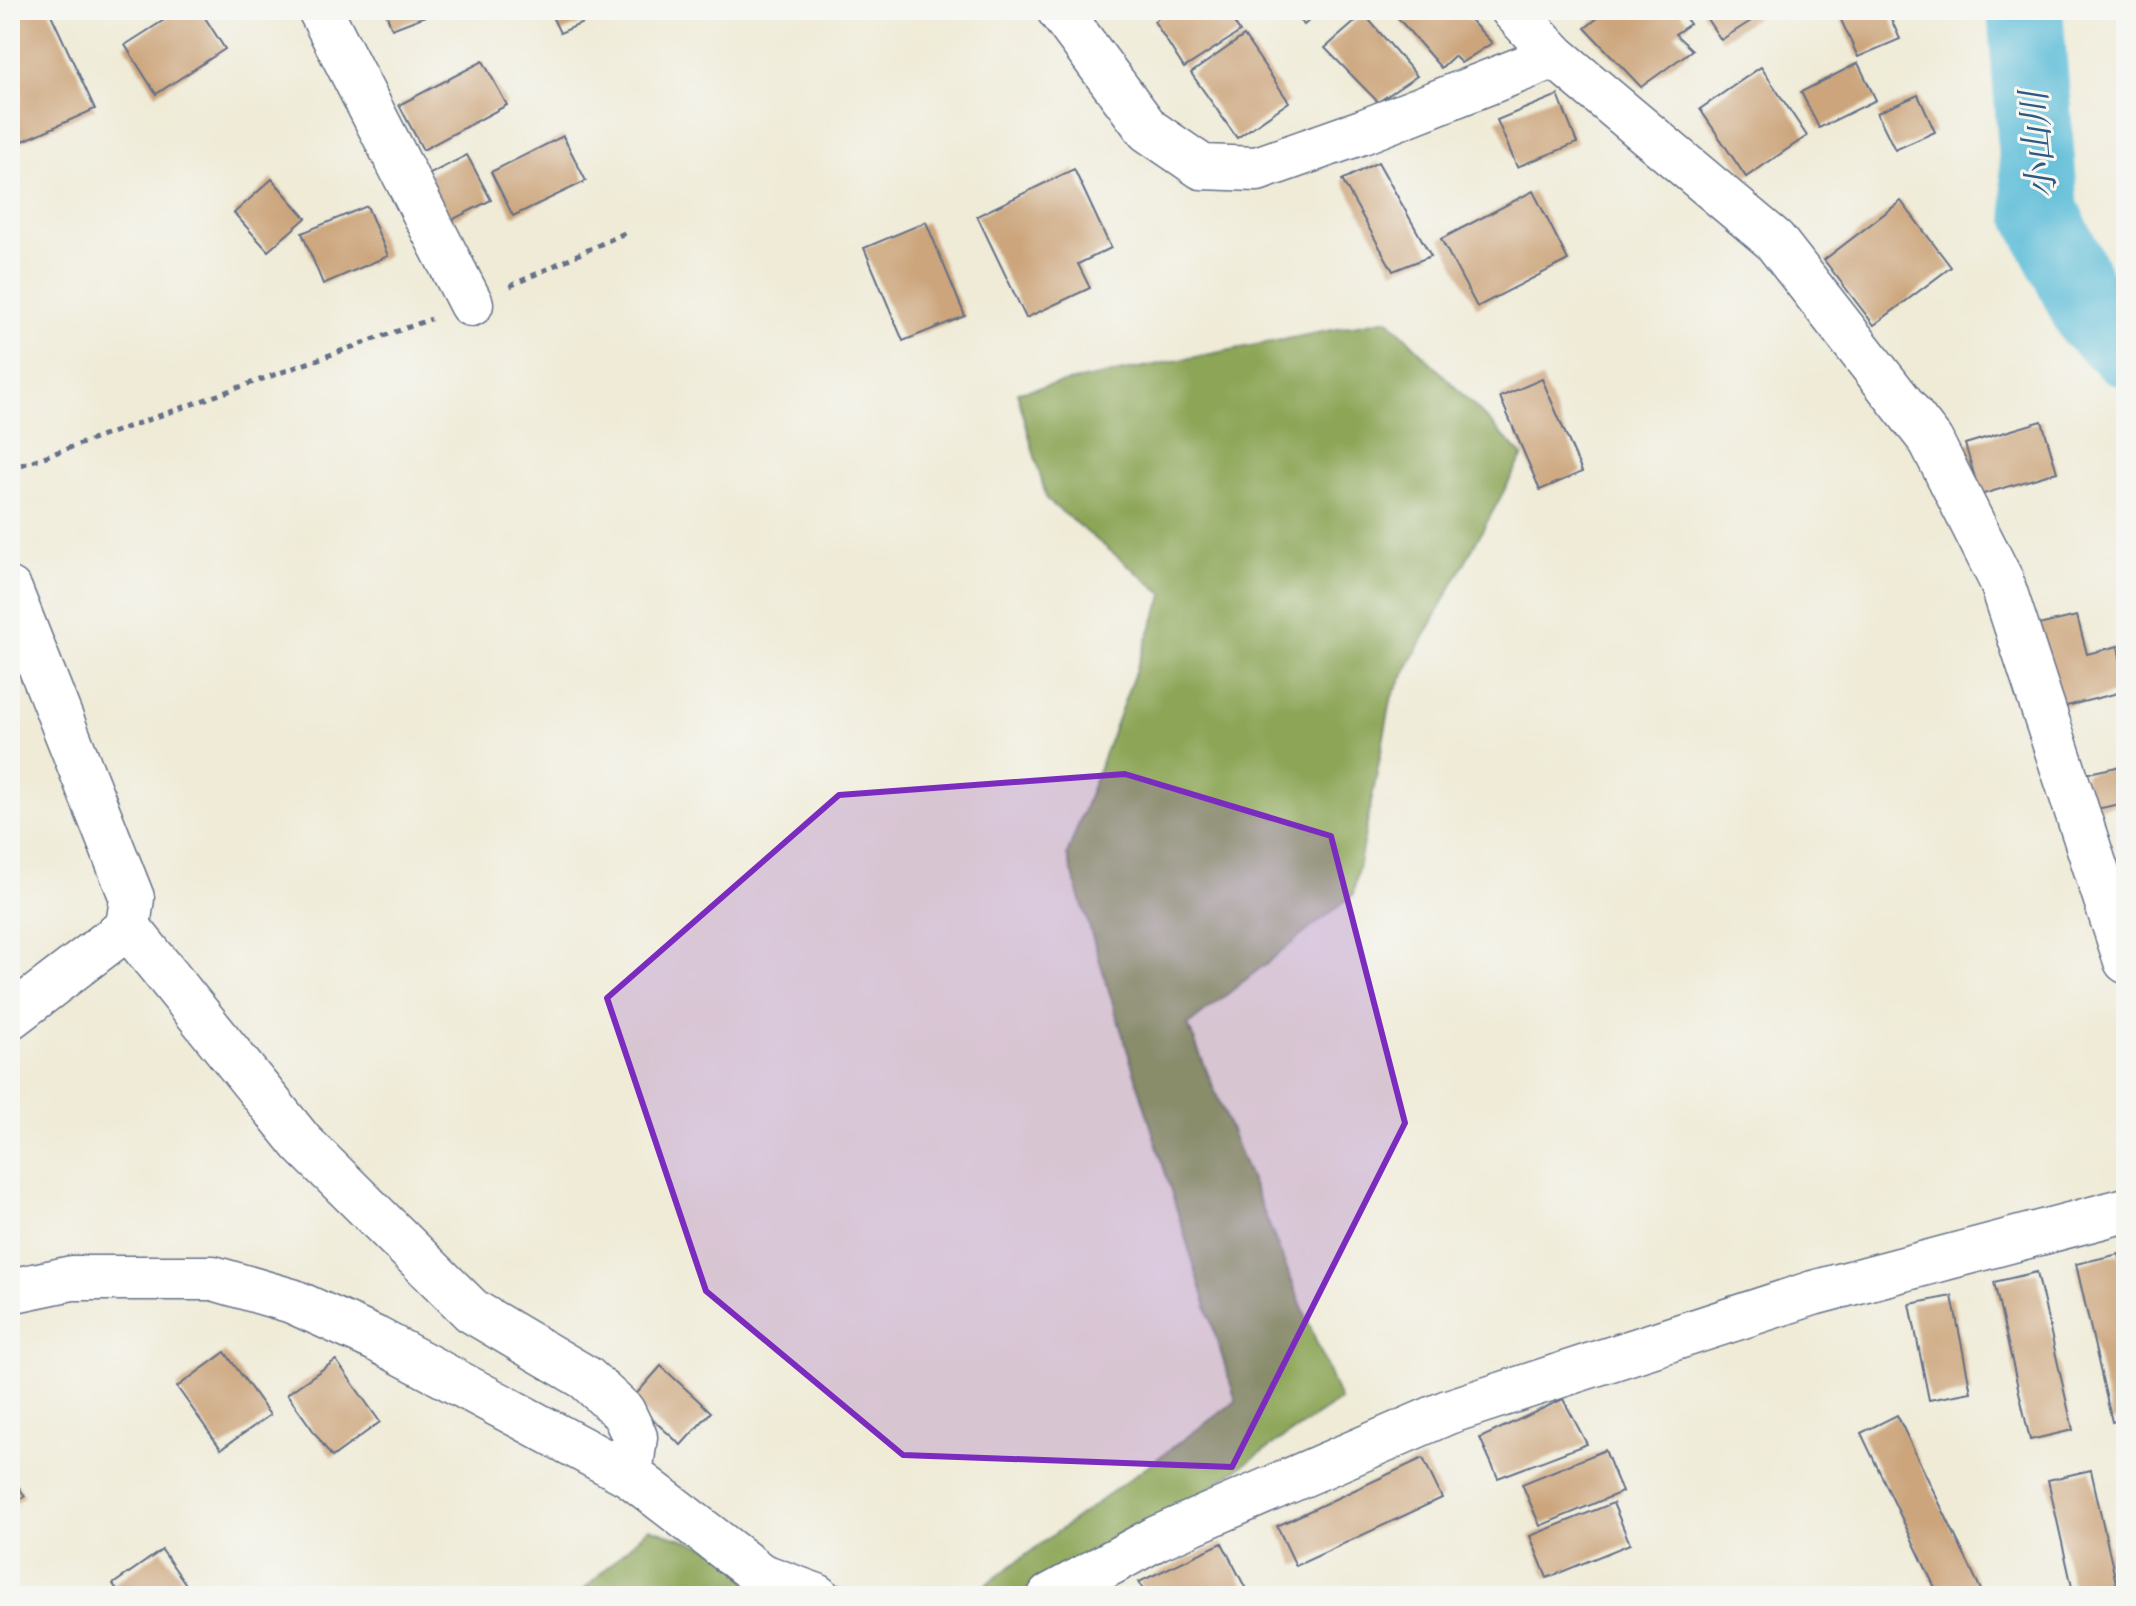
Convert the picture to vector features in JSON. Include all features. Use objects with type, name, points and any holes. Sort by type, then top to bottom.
[{"type":"street","points":[[320,10],[471,304]]},
{"type":"street","points":[[1059,10],[1148,130],[1202,167],[1257,169],[1362,132],[1555,56]]},
{"type":"street","points":[[1513,10],[1555,56],[1774,240],[1931,441],[2001,580],[2126,961]]},
{"type":"street","points":[[10,590],[132,898],[128,927],[10,1017]]},
{"type":"street","points":[[128,927],[302,1143],[472,1311],[586,1378],[623,1412],[635,1437],[630,1475]]},
{"type":"street","points":[[1050,1596],[1112,1582],[1157,1538],[1448,1412],[1813,1293],[2126,1210]]},
{"type":"street","points":[[10,1291],[72,1278],[213,1278],[292,1301],[376,1339],[630,1475],[760,1575],[817,1596]]},
{"type":"path","points":[[10,469],[471,304],[629,231]]},
{"type":"highlighted area","points":[[1125,774],[1331,836],[1405,1123],[1232,1467],[903,1455],[706,1291],[607,998],[839,795]]},
{"type":"green space","points":[[1388,319],[1523,456],[1392,696],[1353,895],[1188,1025],[1340,1400],[1048,1596],[970,1596],[1236,1401],[1067,855],[1164,594],[1047,500],[1017,392]]},
{"type":"green space","points":[[649,1528],[857,1596],[577,1596]]},
{"type":"building","points":[[10,10],[49,10],[95,109],[12,146]]},
{"type":"building","points":[[180,10],[200,10],[225,49],[156,94],[125,45]]},
{"type":"building","points":[[385,10],[441,10],[392,29]]},
{"type":"building","points":[[549,10],[601,10],[603,14],[560,33]]},
{"type":"building","points":[[1171,10],[1226,10],[1240,32],[1184,68],[1154,21]]},
{"type":"building","points":[[1292,10],[1321,10],[1304,25]]},
{"type":"building","points":[[1391,10],[1461,10],[1492,43],[1461,63],[1454,56],[1441,68]]},
{"type":"building","points":[[1608,10],[1679,10],[1690,24],[1675,34],[1692,50],[1641,87],[1585,28]]},
{"type":"building","points":[[1701,10],[1768,10],[1721,40]]},
{"type":"building","points":[[1863,10],[1887,10],[1900,39],[1858,57],[1841,20]]},
{"type":"building","points":[[1364,14],[1417,76],[1378,102],[1325,48]]},
{"type":"building","points":[[1244,36],[1289,102],[1237,138],[1191,73]]},
{"type":"building","points":[[483,61],[507,105],[423,150],[399,105]]},
{"type":"building","points":[[1858,63],[1876,100],[1819,128],[1801,92]]},
{"type":"building","points":[[1761,67],[1807,136],[1746,177],[1700,109]]},
{"type":"building","points":[[1558,95],[1577,143],[1517,167],[1497,120]]},
{"type":"building","points":[[1918,95],[1935,132],[1895,150],[1877,113]]},
{"type":"building","points":[[563,136],[586,181],[513,216],[491,172]]},
{"type":"building","points":[[467,155],[491,200],[446,223],[422,178]]},
{"type":"building","points":[[1378,162],[1431,256],[1393,271],[1342,180]]},
{"type":"building","points":[[1074,169],[1111,248],[1078,264],[1090,288],[1026,318],[977,216]]},
{"type":"building","points":[[272,179],[306,218],[268,251],[234,213]]},
{"type":"building","points":[[1533,191],[1568,260],[1477,307],[1441,239]]},
{"type":"building","points":[[1901,201],[1951,267],[1874,325],[1824,260]]},
{"type":"building","points":[[367,206],[388,256],[323,284],[302,233]]},
{"type":"building","points":[[926,222],[965,316],[903,341],[864,248]]},
{"type":"building","points":[[1542,379],[1582,472],[1540,490],[1500,397]]},
{"type":"building","points":[[2042,421],[2057,472],[1980,495],[1965,444]]},
{"type":"building","points":[[2077,616],[2087,654],[2118,646],[2126,691],[2051,710],[2030,627]]},
{"type":"building","points":[[2126,765],[2126,803],[2091,810],[2084,774]]},
{"type":"building","points":[[2126,843],[2126,867],[2125,867],[2120,844]]},
{"type":"building","points":[[2119,1254],[2126,1284],[2126,1418],[2112,1422],[2076,1264]]},
{"type":"building","points":[[2037,1272],[2073,1430],[2030,1440],[1994,1282]]},
{"type":"building","points":[[1952,1296],[1971,1392],[1929,1400],[1910,1304]]},
{"type":"building","points":[[225,1352],[270,1415],[221,1449],[177,1387]]},
{"type":"building","points":[[336,1360],[380,1422],[332,1457],[287,1394]]},
{"type":"building","points":[[661,1366],[711,1412],[681,1445],[631,1400]]},
{"type":"building","points":[[1563,1399],[1587,1444],[1498,1478],[1480,1438]]},
{"type":"building","points":[[1897,1415],[1984,1596],[1939,1596],[1861,1433]]},
{"type":"building","points":[[1605,1450],[1622,1492],[1540,1526],[1522,1484]]},
{"type":"building","points":[[1423,1458],[1442,1498],[1296,1566],[1277,1526]]},
{"type":"building","points":[[2091,1470],[2119,1596],[2074,1596],[2048,1480]]},
{"type":"building","points":[[10,1475],[25,1496],[10,1507]]},
{"type":"building","points":[[1613,1503],[1630,1544],[1547,1578],[1530,1536]]},
{"type":"building","points":[[1222,1543],[1246,1589],[1227,1596],[1146,1596],[1139,1582]]},
{"type":"building","points":[[162,1550],[194,1596],[121,1596],[113,1584]]},
{"type":"waterway","name":"小山川","points":[[2025,10],[2041,212],[2093,319],[2126,349]]}]
